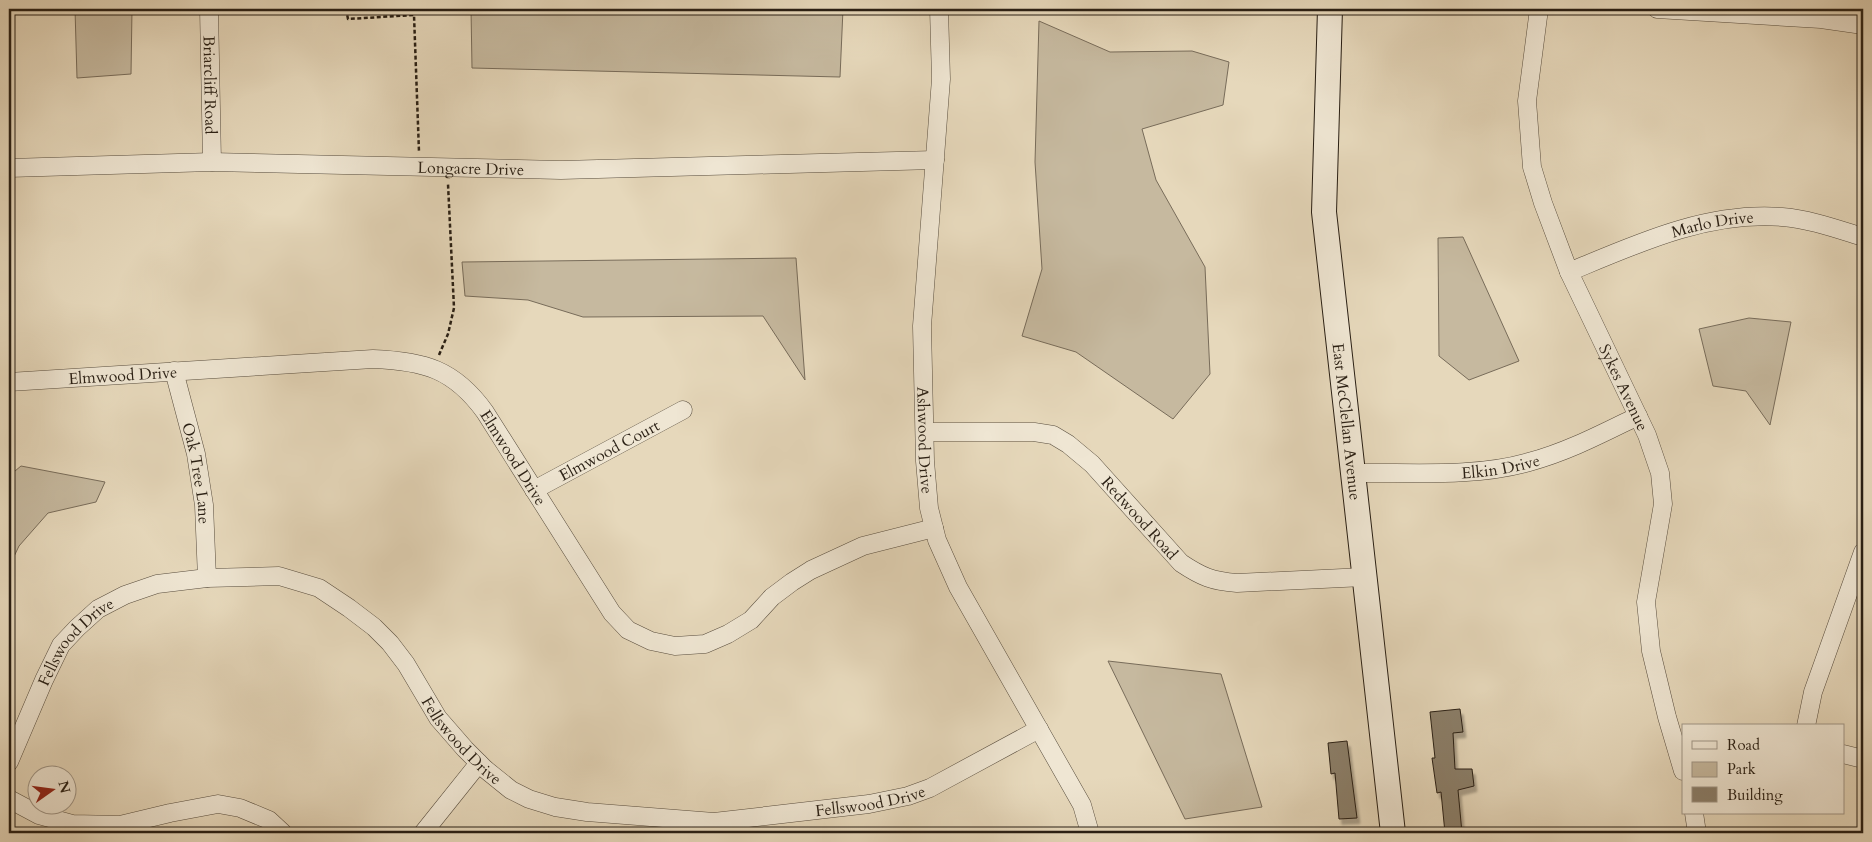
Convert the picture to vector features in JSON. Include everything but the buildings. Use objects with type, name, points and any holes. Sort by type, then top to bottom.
[{"type":"street","name":"Briarcliff Road","points":[[209,9],[212,162]]},
{"type":"street","name":"Ashwood Drive","points":[[939,9],[941,79],[922,326],[929,508],[937,540],[958,586],[1082,805],[1090,833]]},
{"type":"street","name":"East McClellan Avenue","points":[[1330,9],[1324,212],[1393,833]]},
{"type":"street","name":"Sykes Avenue","points":[[1539,9],[1527,101],[1528,135],[1532,167],[1543,203],[1569,272],[1647,435],[1660,473],[1663,504],[1646,602],[1650,651],[1667,717],[1680,748],[1682,764]]},
{"type":"street","points":[[1657,9],[1821,19],[1863,25]]},
{"type":"street","name":"Longacre Drive","points":[[9,168],[212,162],[561,170],[935,160]]},
{"type":"street","name":"Marlo Drive","points":[[1569,272],[1641,242],[1692,226],[1751,216],[1784,217],[1863,237]]},
{"type":"street","name":"Elmwood Drive","points":[[9,382],[373,359],[399,360],[420,364],[460,383],[474,396],[612,613],[628,630],[651,641],[675,646],[705,644],[728,634],[750,620],[772,597],[792,582],[811,570],[863,546],[934,528]]},
{"type":"street","name":"Oak Tree Lane","points":[[174,371],[196,454],[204,505],[207,578]]},
{"type":"street","name":"Elmwood Court","points":[[534,490],[683,410]]},
{"type":"street","name":"Elkin Drive","points":[[1353,473],[1457,472],[1528,462],[1577,444],[1638,416]]},
{"type":"street","name":"Redwood Road","points":[[925,432],[1034,432],[1053,436],[1068,444],[1092,464],[1182,563],[1198,574],[1217,582],[1237,583],[1364,577]]},
{"type":"street","points":[[1806,724],[1812,692],[1863,552]]},
{"type":"street","name":"Fellswood Drive","points":[[9,762],[61,645],[77,628],[98,609],[125,595],[157,584],[207,578],[279,576],[319,588],[350,608],[374,627],[390,643],[406,664],[438,718],[479,763],[511,790],[529,799],[555,808],[714,822],[869,804],[908,796],[930,788],[1039,729]]},
{"type":"street","points":[[1844,754],[1863,759]]},
{"type":"street","points":[[423,833],[479,763]]},
{"type":"street","points":[[9,799],[39,815],[72,824],[120,825],[218,804],[240,808],[269,820],[283,833]]},
{"type":"street","points":[[1694,814],[1697,833]]},
{"type":"path","points":[[346,9],[348,19],[414,15]]},
{"type":"path","points":[[414,9],[419,166]]},
{"type":"path","points":[[432,369],[448,334],[454,308],[448,167]]},
{"type":"green space","points":[[75,9],[132,9],[131,74],[77,78]]},
{"type":"green space","points":[[471,9],[843,9],[840,77],[472,68]]},
{"type":"green space","points":[[1039,21],[1110,52],[1192,51],[1229,62],[1223,105],[1142,129],[1156,180],[1205,267],[1210,374],[1173,419],[1076,352],[1022,336],[1042,269],[1035,162]]},
{"type":"green space","points":[[1463,237],[1519,361],[1469,380],[1439,356],[1438,238]]},
{"type":"green space","points":[[796,258],[805,380],[763,316],[583,317],[528,300],[465,296],[462,262]]},
{"type":"green space","points":[[1749,318],[1791,322],[1770,425],[1746,391],[1713,386],[1699,329]]},
{"type":"green space","points":[[21,466],[105,482],[96,502],[48,513],[19,546],[9,567],[9,476]]},
{"type":"green space","points":[[1108,661],[1221,674],[1262,807],[1185,819]]}]
